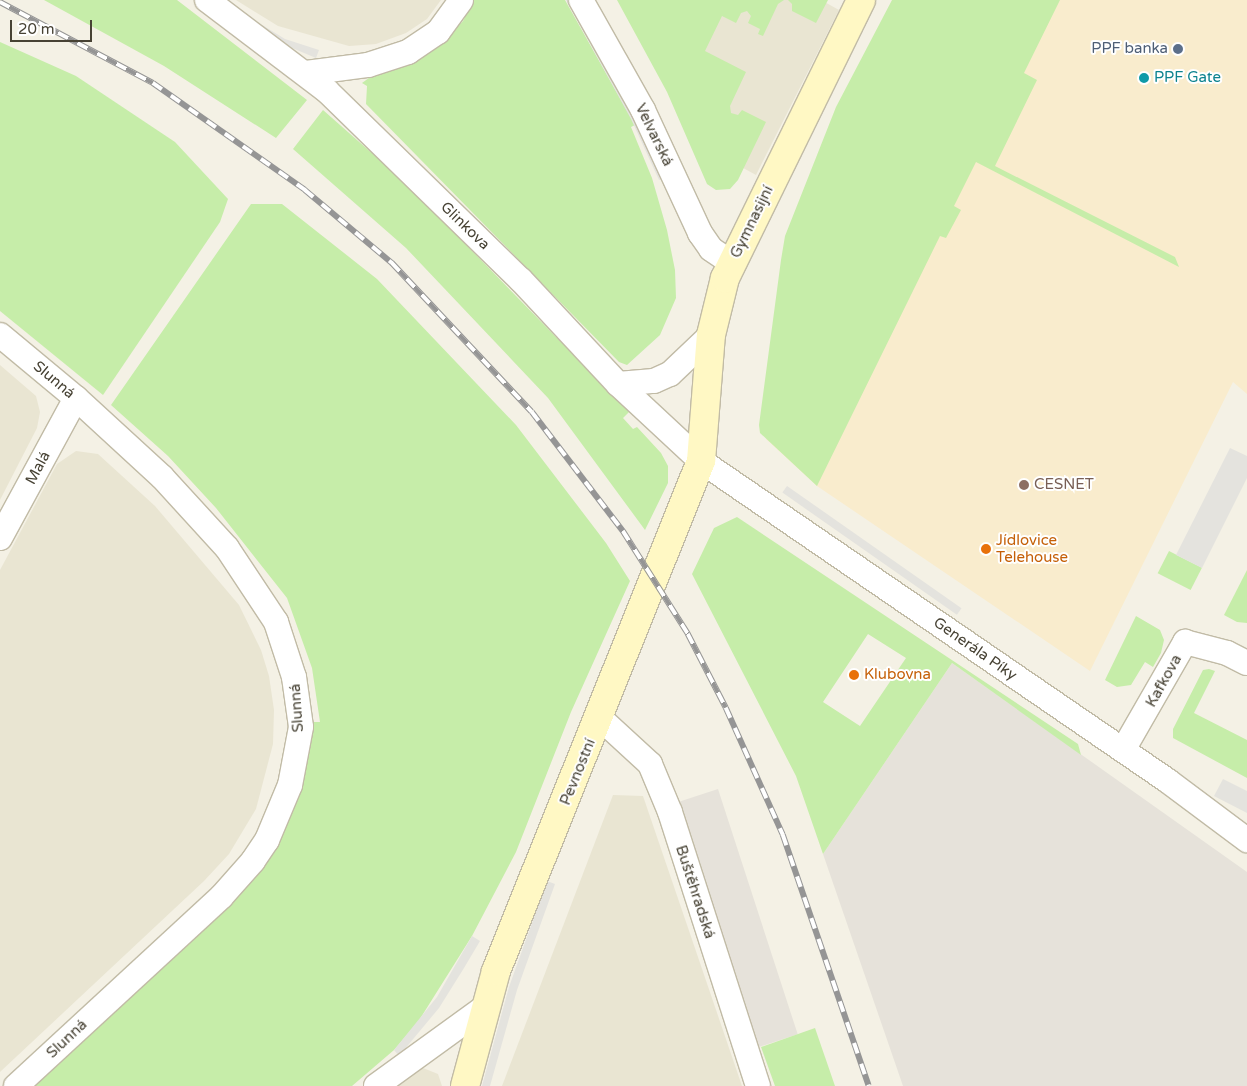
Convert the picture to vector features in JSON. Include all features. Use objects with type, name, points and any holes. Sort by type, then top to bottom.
[{"type":"street","name":"Glinkova","points":[[207,0],[306,73],[521,280],[618,384],[701,461]]},
{"type":"street","points":[[306,73],[368,64],[408,52],[438,32],[461,0]]},
{"type":"street","name":"Velvarská","points":[[581,0],[643,110],[700,233],[712,248],[732,263]]},
{"type":"street","name":"Gymnasijní","points":[[701,461],[711,335],[717,304],[732,263],[861,0]]},
{"type":"street","name":"Slunná","points":[[0,335],[76,398],[162,477],[227,548],[260,593],[287,647],[301,727],[290,785],[267,840],[252,861],[221,897],[16,1086]]},
{"type":"street","points":[[618,384],[645,382],[670,374],[711,335]]},
{"type":"street","name":"Malá","points":[[0,538],[76,398]]},
{"type":"street","name":"Pevnostní","points":[[465,1086],[485,1007],[499,962],[600,718],[701,461]]},
{"type":"street","name":"Generála Píky","points":[[701,461],[1123,750],[1247,840]]},
{"type":"street","name":"Kafkova","points":[[1123,750],[1185,642],[1227,653],[1247,663]]},
{"type":"street","name":"Buštěhradská","points":[[600,718],[650,764],[670,812],[758,1086]]},
{"type":"street","points":[[376,1086],[485,1007]]},
{"type":"shaded area","points":[[221,0],[285,39],[319,50],[316,58],[261,35]]},
{"type":"shaded area","points":[[236,0],[441,0],[427,19],[406,33],[376,44],[349,46],[278,26]]},
{"type":"shaded area","points":[[566,0],[576,0],[667,177],[659,180],[631,119]]},
{"type":"shaded area","points":[[713,0],[821,0],[839,10],[756,175],[712,151],[685,60]]},
{"type":"shaded area","points":[[984,0],[1247,0],[1247,394],[1233,382],[1090,671],[817,486],[766,439]]},
{"type":"shaded area","points":[[0,365],[36,396],[40,412],[37,428],[0,500]]},
{"type":"shaded area","points":[[1230,448],[1247,456],[1247,478],[1202,568],[1176,555]]},
{"type":"shaded area","points":[[76,451],[98,454],[155,506],[239,605],[261,650],[269,676],[274,710],[273,744],[256,809],[229,854],[204,881],[0,1072],[0,570],[57,464]]},
{"type":"shaded area","points":[[787,486],[961,608],[957,615],[782,493]]},
{"type":"shaded area","points":[[952,663],[1247,872],[1247,1086],[903,1086],[823,854]]},
{"type":"shaded area","points":[[1223,779],[1247,791],[1247,813],[1214,796]]},
{"type":"shaded area","points":[[718,789],[798,1034],[759,1047],[679,802]]},
{"type":"shaded area","points":[[613,795],[643,796],[742,1086],[502,1086]]},
{"type":"shaded area","points":[[547,881],[555,884],[517,990],[490,1086],[482,1086],[509,987]]},
{"type":"shaded area","points":[[472,936],[480,941],[464,968],[439,1008],[399,1056],[394,1050],[437,997]]},
{"type":"shaded area","points":[[423,1068],[438,1074],[442,1086],[392,1086]]},
{"type":"green space","points":[[44,0],[177,0],[307,100],[276,138],[164,66]]},
{"type":"green space","points":[[473,0],[565,0],[635,125],[631,127],[652,178],[667,230],[675,270],[676,298],[660,335],[627,365],[619,362],[366,104],[367,86],[362,83],[373,75],[408,64],[437,48],[463,21]]},
{"type":"green space","points":[[617,0],[784,0],[778,4],[763,36],[758,34],[760,29],[748,23],[751,16],[747,11],[741,13],[736,23],[722,16],[705,51],[746,72],[730,106],[731,113],[738,115],[742,110],[766,122],[738,180],[730,189],[716,190],[707,184],[667,92]]},
{"type":"green space","points":[[788,0],[828,0],[816,23],[792,11],[792,4]]},
{"type":"green space","points":[[892,0],[1060,0],[1024,73],[1037,80],[995,166],[1175,257],[1179,267],[976,162],[954,206],[961,210],[946,238],[940,236],[817,486],[760,433],[759,425],[781,260],[785,236],[836,107]]},
{"type":"green space","points":[[0,42],[76,76],[175,142],[228,199],[220,222],[103,395],[0,311]]},
{"type":"green space","points":[[323,110],[408,185],[629,412],[623,418],[633,429],[637,427],[661,453],[668,466],[668,483],[645,530],[548,398],[406,248],[293,149]]},
{"type":"green space","points":[[251,204],[282,204],[377,279],[516,425],[606,543],[630,581],[571,712],[516,852],[472,936],[418,1022],[394,1050],[352,1086],[34,1086],[248,883],[310,722],[320,722],[312,668],[287,598],[216,508],[168,456],[111,405]]},
{"type":"green space","points":[[737,517],[1078,744],[1081,755],[952,663],[823,854],[796,776],[692,574],[714,528]],"holes":[[[868,634],[906,658],[860,726],[823,702]]]},
{"type":"green space","points":[[1169,551],[1202,568],[1191,590],[1158,573]]},
{"type":"green space","points":[[1247,570],[1247,623],[1237,622],[1224,615]]},
{"type":"green space","points":[[1136,616],[1160,630],[1164,640],[1161,653],[1153,667],[1145,662],[1131,685],[1117,687],[1105,680]]},
{"type":"green space","points":[[1203,670],[1215,671],[1194,713],[1247,740],[1247,778],[1173,738],[1173,729]]},
{"type":"green space","points":[[815,1028],[835,1086],[775,1086],[761,1047]]},
{"type":"railway","points":[[0,2],[153,83],[305,190],[392,263],[532,412],[623,531],[688,634],[726,708],[783,835],[869,1086]]},
{"type":"place","name":"PPF banka","points":[[1178,49]]},
{"type":"place","name":"PPF Gate","points":[[1144,78]]},
{"type":"place","name":"CESNET","points":[[1024,485]]},
{"type":"place","name":"Jídlovice Telehouse","points":[[986,549]]},
{"type":"place","name":"Klubovna","points":[[854,675]]}]
